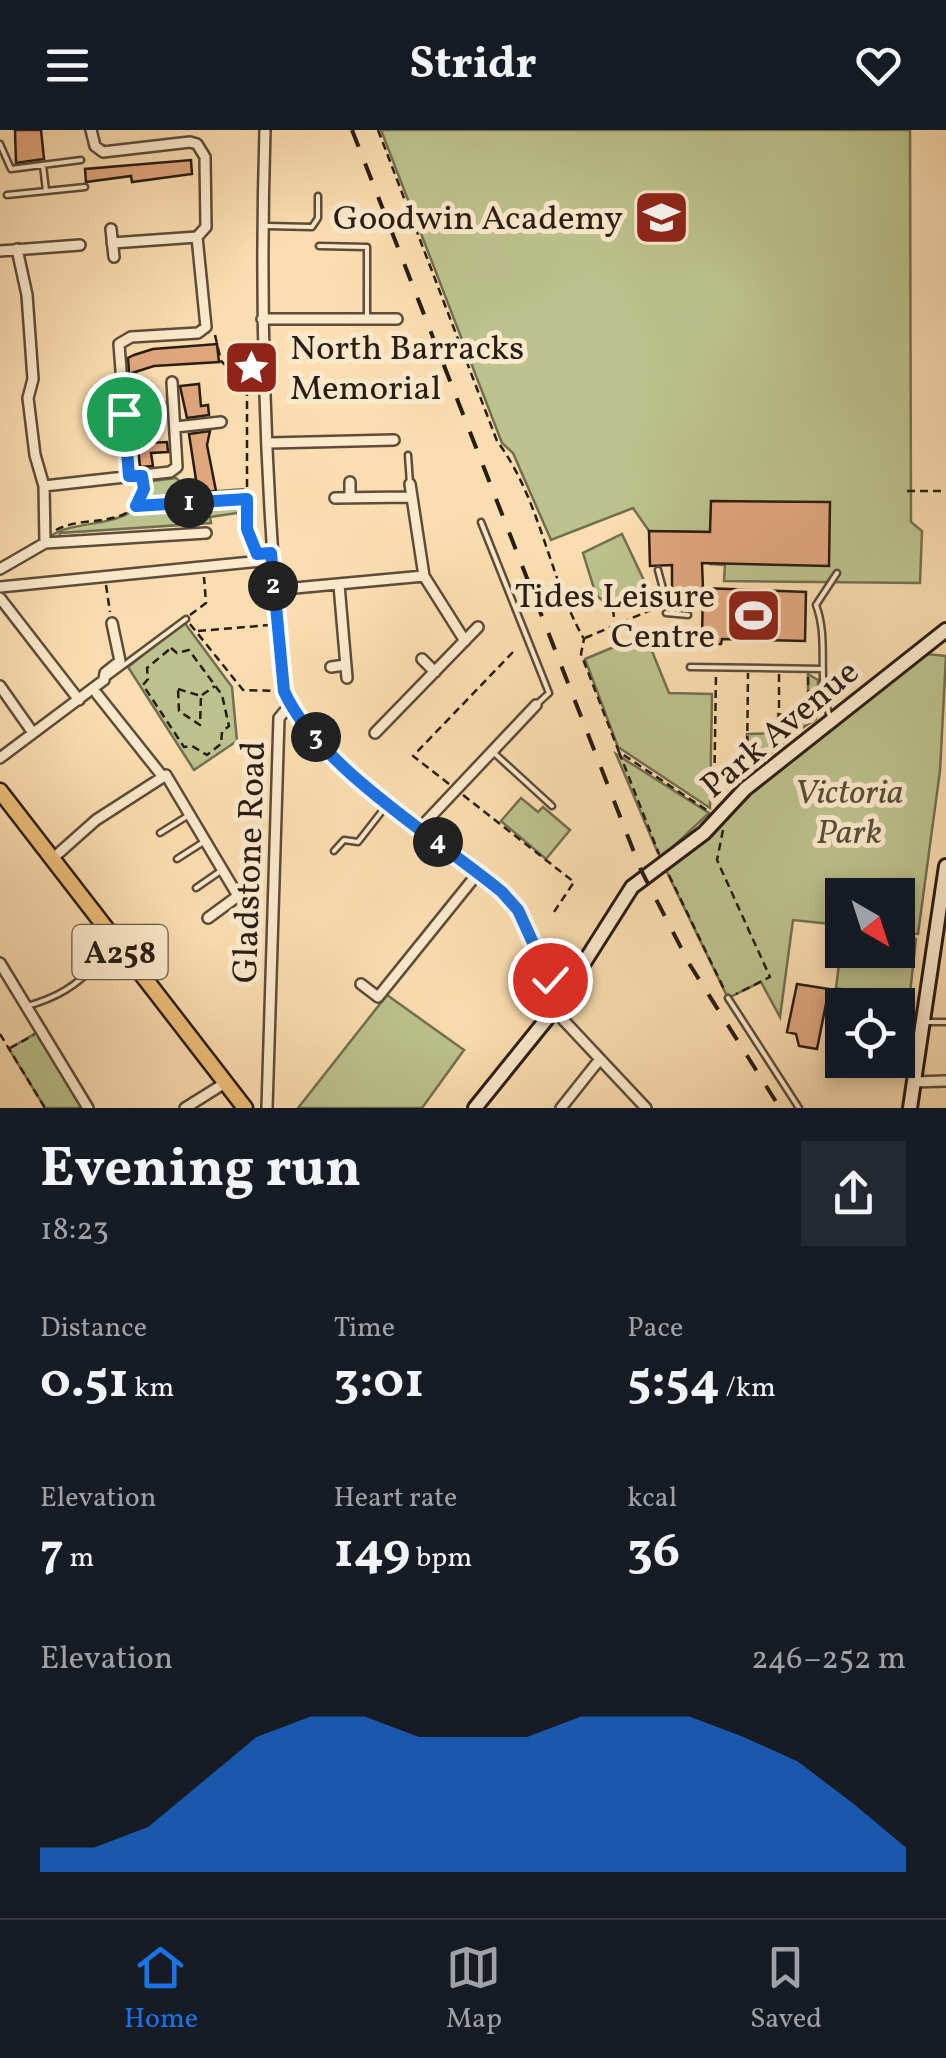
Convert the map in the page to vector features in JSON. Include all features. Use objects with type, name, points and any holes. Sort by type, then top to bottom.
[{"type":"main road","name":"A258","points":[[0,791],[245,1108]]},
{"type":"street","points":[[90,130],[95,146],[102,152],[190,142],[203,149],[206,228],[197,236],[112,242]]},
{"type":"street","name":"Gladstone Road","points":[[265,130],[262,319],[270,444],[271,557],[284,691],[290,705],[279,718],[268,1108]]},
{"type":"street","points":[[111,229],[114,257]]},
{"type":"street","points":[[129,476],[118,344],[131,336],[198,333],[206,327],[197,236]]},
{"type":"street","points":[[0,251],[80,244]]},
{"type":"street","points":[[17,249],[27,296],[33,379],[30,417],[44,486],[44,543]]},
{"type":"street","points":[[262,319],[396,318]]},
{"type":"street","points":[[44,486],[142,476],[170,472],[177,467],[172,382]]},
{"type":"street","points":[[176,426],[220,422]]},
{"type":"street","points":[[270,444],[394,440]]},
{"type":"street","points":[[350,482],[350,498]]},
{"type":"street","points":[[410,484],[424,576],[465,641]]},
{"type":"street","points":[[335,498],[410,497]]},
{"type":"street","points":[[0,569],[44,543],[206,533]]},
{"type":"street","points":[[0,587],[271,557]]},
{"type":"street","points":[[273,590],[424,576]]},
{"type":"street","points":[[338,585],[347,678]]},
{"type":"street","points":[[0,598],[79,700]]},
{"type":"street","points":[[0,758],[104,680],[105,673],[120,660],[112,623]]},
{"type":"street","points":[[375,733],[478,628]]},
{"type":"street","name":"Park Avenue","points":[[475,1108],[554,1010],[626,894],[718,818],[744,789],[946,630]]},
{"type":"street","points":[[422,658],[435,672]]},
{"type":"street","points":[[330,667],[346,665]]},
{"type":"street","points":[[0,686],[33,733]]},
{"type":"street","points":[[97,694],[163,777],[238,896],[208,918]]},
{"type":"street","points":[[290,705],[338,761],[518,910],[543,970],[564,991]]},
{"type":"street","points":[[420,828],[536,705]]},
{"type":"street","points":[[385,723],[396,734]]},
{"type":"street","points":[[50,860],[96,820],[163,777]]},
{"type":"street","points":[[910,1108],[946,871]]},
{"type":"street","points":[[361,984],[378,998],[478,873]]},
{"type":"street","points":[[0,963],[88,1108]]},
{"type":"street","points":[[554,1010],[646,1108]]},
{"type":"street","points":[[561,1108],[600,1059]]},
{"type":"street","points":[[912,1082],[946,1081]]},
{"type":"street","points":[[185,1108],[225,1083]]},
{"type":"lane","points":[[0,144],[11,170],[80,160]]},
{"type":"lane","points":[[43,166],[46,191]]},
{"type":"lane","points":[[7,194],[85,187]]},
{"type":"lane","points":[[262,226],[312,227],[318,218],[318,196]]},
{"type":"lane","points":[[319,246],[367,247],[367,319]]},
{"type":"lane","points":[[408,455],[410,484]]},
{"type":"lane","points":[[480,522],[549,693],[536,705]]},
{"type":"lane","points":[[658,570],[665,596],[690,595]]},
{"type":"lane","points":[[831,719],[824,699],[823,622],[816,605],[837,573]]},
{"type":"lane","points":[[666,613],[688,615]]},
{"type":"lane","points":[[104,680],[186,619]]},
{"type":"lane","points":[[690,667],[823,669]]},
{"type":"lane","points":[[491,750],[552,806]]},
{"type":"lane","points":[[334,851],[344,840],[358,842],[388,802]]},
{"type":"lane","points":[[160,833],[189,815]]},
{"type":"lane","points":[[177,858],[205,842]]},
{"type":"lane","points":[[196,888],[222,870]]},
{"type":"lane","points":[[26,1006],[56,996],[85,976],[97,963],[88,949]]},
{"type":"lane","points":[[728,998],[799,1108]]},
{"type":"lane","points":[[922,1022],[946,1022]]},
{"type":"path","points":[[378,130],[497,441],[519,471],[570,615],[584,638],[581,654],[658,870],[728,998],[770,977],[717,860],[725,824],[718,818]]},
{"type":"path","points":[[206,327],[218,338],[221,361],[246,385],[250,542],[257,554],[271,557]]},
{"type":"path","points":[[136,506],[144,489],[142,476]]},
{"type":"path","points":[[908,491],[946,491]]},
{"type":"path","points":[[44,543],[68,524],[116,519],[136,506],[247,499]]},
{"type":"path","points":[[204,566],[206,603],[186,619],[243,690],[284,691]]},
{"type":"path","points":[[106,591],[112,623]]},
{"type":"path","points":[[584,638],[669,602],[688,615]]},
{"type":"path","points":[[612,608],[615,627]]},
{"type":"path","points":[[196,631],[277,624]]},
{"type":"path","points":[[171,648],[178,653],[188,650],[215,686],[229,726],[222,732],[220,744],[207,755],[192,746],[184,747],[166,720],[143,685],[147,668],[171,648]]},
{"type":"path","points":[[513,652],[413,756],[574,882],[554,912]]},
{"type":"path","points":[[619,752],[713,814],[716,667]]},
{"type":"path","points":[[748,668],[748,776]]},
{"type":"path","points":[[779,668],[780,743]]},
{"type":"path","points":[[808,669],[810,726]]},
{"type":"path","points":[[201,696],[215,686]]},
{"type":"path","points":[[179,712],[178,689],[201,696]]},
{"type":"path","points":[[179,712],[200,725],[201,696]]},
{"type":"path","points":[[166,720],[179,712]]},
{"type":"path","points":[[9,1049],[41,1030]]},
{"type":"path","points":[[0,1034],[45,1108]]},
{"type":"green space","points":[[381,130],[910,130],[911,522],[922,531],[920,583],[724,581],[725,565],[710,564],[710,532],[649,531],[633,508],[551,540],[513,453],[502,443]]},
{"type":"green space","points":[[176,478],[194,493],[243,489],[244,512],[210,517],[211,523],[60,533],[60,540],[53,541],[49,537],[62,530],[122,516],[142,498],[145,482]]},
{"type":"green space","points":[[622,534],[648,589],[613,609],[596,595],[583,553]]},
{"type":"green space","points":[[184,622],[232,687],[237,741],[194,770],[128,667]]},
{"type":"green space","points":[[645,634],[669,693],[712,694],[710,808],[618,747],[585,659]]},
{"type":"green space","name":"Victoria Park","points":[[916,653],[946,656],[940,771],[918,934],[915,878],[825,878],[825,923],[793,920],[780,1017],[761,982],[728,998],[664,866],[745,789]]},
{"type":"green space","points":[[808,674],[818,680],[816,719],[779,743],[748,777],[747,734],[778,733],[778,714],[808,718]]},
{"type":"green space","points":[[616,754],[709,813],[661,858],[657,851]]},
{"type":"green space","points":[[521,798],[538,812],[543,807],[570,830],[546,859],[501,821]]},
{"type":"green space","points":[[839,968],[913,968],[911,988],[836,988]]},
{"type":"green space","points":[[387,995],[464,1050],[422,1108],[298,1108]]},
{"type":"green space","points":[[41,1030],[88,1108],[45,1108],[9,1049]]},
{"type":"building","points":[[15,130],[41,130],[44,159],[16,163]]},
{"type":"building","points":[[191,160],[192,174],[132,182],[131,176],[86,182],[85,169]]},
{"type":"building","points":[[217,344],[219,362],[154,366],[129,374],[128,358],[134,355],[153,349]]},
{"type":"building","points":[[199,384],[201,406],[208,405],[209,415],[187,418],[180,386]]},
{"type":"building","points":[[146,391],[148,404],[164,402],[165,412],[150,414],[148,443],[167,442],[168,452],[151,453],[153,466],[140,467],[132,392]]},
{"type":"building","points":[[210,431],[207,445],[216,491],[198,493],[189,434]]},
{"type":"building","points":[[711,501],[830,502],[829,566],[702,563],[703,588],[806,592],[805,641],[722,639],[721,644],[707,644],[707,638],[702,638],[703,589],[672,590],[672,565],[650,566],[649,531],[710,532]]},
{"type":"building","points":[[797,984],[825,988],[817,1049],[799,1046],[796,1034],[787,1032]]},
{"type":"railway","points":[[352,130],[641,870],[690,965],[780,1108]]},
{"type":"place","name":"Goodwin Academy","points":[[662,217]]},
{"type":"place","name":"North Barracks Memorial","points":[[251,367]]},
{"type":"place","name":"Tides Leisure Centre","points":[[754,615]]},
{"type":"route","points":[[124,414],[129,476],[142,476],[144,489],[136,506],[247,499],[250,542],[257,554],[271,553],[284,691],[290,705],[338,761],[502,892],[528,928],[550,980]]}]
